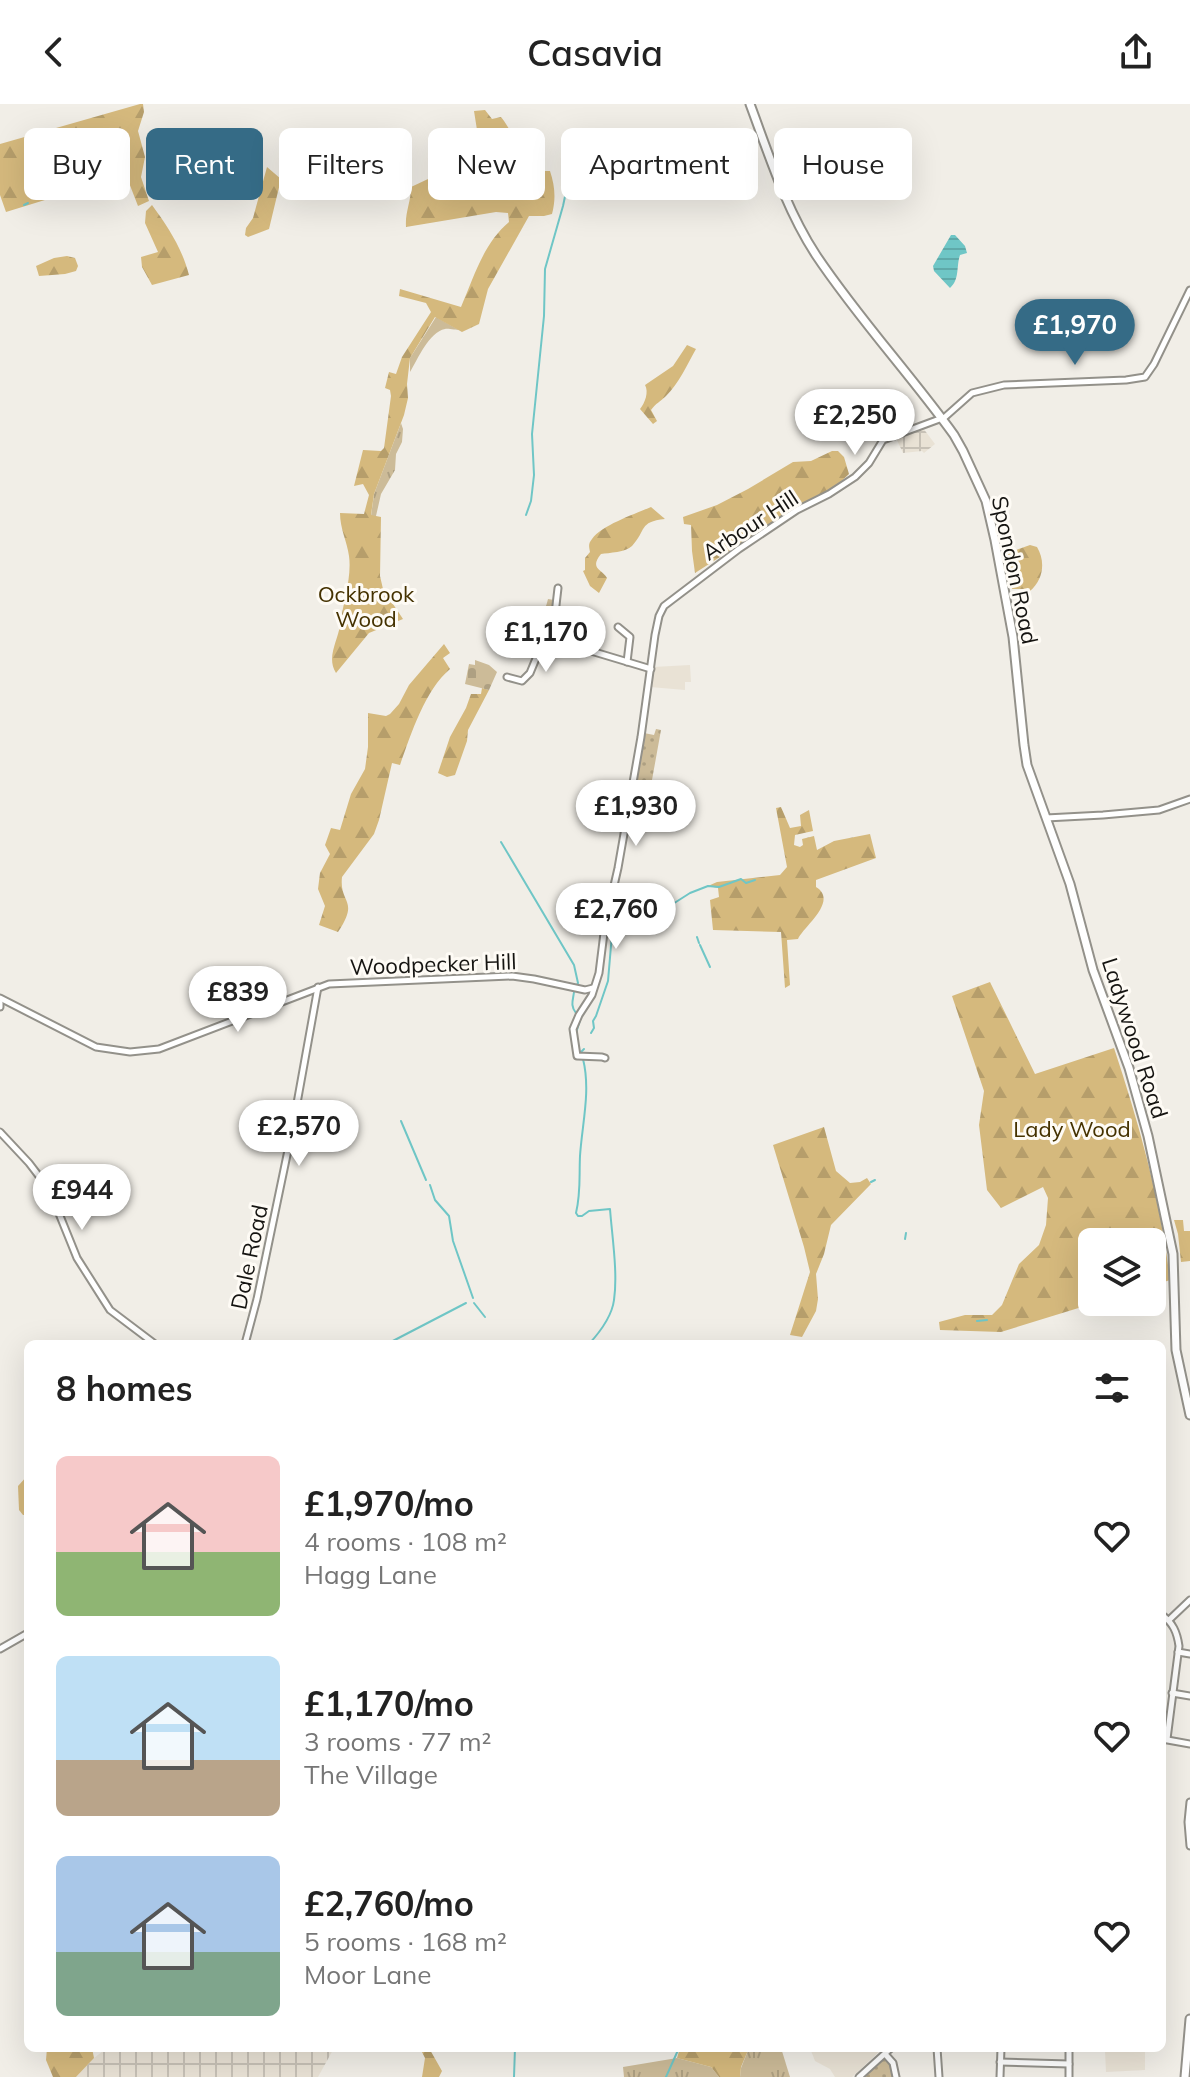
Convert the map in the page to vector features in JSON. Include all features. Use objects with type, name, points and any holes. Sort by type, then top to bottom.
[{"type":"main road","name":"Spondon Road","points":[[750,104],[787,200],[815,254],[942,419],[963,451],[986,501],[1013,637],[1027,765],[1045,818]]},
{"type":"main road","name":"Ladywood Road","points":[[1045,818],[1070,884],[1093,970],[1129,1068],[1148,1136],[1173,1254],[1176,1350],[1190,1415]]},
{"type":"main road","points":[[1185,2077],[1190,2019]]},
{"type":"street","points":[[942,419],[972,393],[994,386],[1145,377],[1190,290]]},
{"type":"street","name":"Arbour Hill","points":[[651,669],[659,616],[667,603],[797,510],[855,477],[869,463],[883,440],[942,419]]},
{"type":"street","points":[[507,677],[523,681],[530,673],[542,644],[553,631],[558,588]]},
{"type":"street","points":[[618,627],[630,637],[627,662]]},
{"type":"street","points":[[553,631],[561,642]]},
{"type":"street","points":[[547,640],[651,669],[599,973],[592,995],[576,1020],[573,1033],[577,1056],[605,1058]]},
{"type":"street","points":[[1045,818],[1159,810],[1190,799]]},
{"type":"street","name":"Woodpecker Hill","points":[[0,1004],[20,1008],[96,1047],[120,1052],[144,1052],[178,1043],[318,987],[335,984],[512,976],[585,990],[594,987]]},
{"type":"street","name":"Dale Road","points":[[246,1340],[292,1131],[318,987]]},
{"type":"street","points":[[0,1132],[45,1184],[77,1258],[110,1310],[149,1340]]},
{"type":"street","points":[[1169,1620],[1190,1600]]},
{"type":"street","points":[[1166,1618],[1177,1634],[1178,1652],[1166,1728]]},
{"type":"street","points":[[0,1649],[24,1635]]},
{"type":"street","points":[[1178,1652],[1190,1654]]},
{"type":"street","points":[[1172,1693],[1190,1696]]},
{"type":"street","points":[[1166,1739],[1190,1744]]},
{"type":"street","points":[[1190,1802],[1187,1816],[1190,1846]]},
{"type":"street","points":[[937,2052],[939,2077]]},
{"type":"street","points":[[1000,2077],[1001,2052]]},
{"type":"street","points":[[1069,2052],[1069,2077]]},
{"type":"street","points":[[859,2077],[885,2054],[893,2063],[896,2077]]},
{"type":"street","points":[[1000,2062],[1069,2064]]},
{"type":"shaded area","points":[[923,428],[935,444],[924,453],[903,453],[896,438]]},
{"type":"shaded area","points":[[690,665],[691,682],[685,682],[685,690],[650,687],[653,667]]},
{"type":"shaded area","points":[[102,2052],[332,2052],[318,2077],[76,2077]]},
{"type":"shaded area","points":[[812,2052],[879,2052],[852,2077],[835,2077],[830,2069],[815,2061]]},
{"type":"shaded area","points":[[1105,2052],[1145,2052],[1145,2070],[1106,2072]]},
{"type":"green space","points":[[143,104],[144,112],[138,131],[145,157],[141,177],[146,200],[149,201],[138,206],[130,185],[130,128],[56,128]]},
{"type":"green space","points":[[485,110],[492,119],[501,117],[508,128],[477,128],[474,111]]},
{"type":"green space","points":[[24,137],[24,200],[45,200],[6,212],[0,195],[0,144]]},
{"type":"green space","points":[[267,167],[279,177],[269,229],[248,237],[245,235],[246,228],[253,218],[258,200],[263,200]]},
{"type":"green space","name":"Ockbrook Wood","points":[[545,171],[550,171],[554,203],[552,214],[529,216],[488,289],[479,324],[462,332],[435,317],[410,358],[404,415],[374,494],[371,515],[381,517],[380,576],[383,589],[403,619],[369,633],[336,673],[332,655],[350,564],[340,513],[364,514],[369,495],[363,484],[354,486],[363,450],[381,451],[384,448],[391,396],[390,390],[385,388],[389,372],[396,374],[402,357],[431,312],[426,303],[399,296],[400,289],[461,307],[492,240],[509,222],[508,213],[496,212],[406,227],[412,187],[428,179],[428,200],[545,200]]},
{"type":"green space","points":[[152,205],[174,238],[189,275],[152,285],[142,267],[141,257],[158,252],[145,223],[146,211]]},
{"type":"green space","points":[[67,256],[75,258],[76,271],[39,276],[36,266]]},
{"type":"green space","points":[[436,317],[459,330],[446,329],[434,335],[410,372],[410,358]]},
{"type":"green space","points":[[687,345],[696,349],[675,385],[651,410],[657,421],[653,424],[640,409],[646,397],[645,385],[673,366]]},
{"type":"green space","points":[[401,423],[402,442],[396,454],[395,470],[381,494],[376,516],[371,516],[374,494]]},
{"type":"green space","points":[[838,451],[844,457],[849,474],[832,490],[793,510],[695,573],[691,525],[684,524],[683,517],[717,505],[793,462],[811,461]]},
{"type":"green space","points":[[651,507],[665,519],[647,525],[629,548],[601,554],[596,566],[607,578],[599,593],[590,586],[583,571],[591,541],[611,525]]},
{"type":"green space","points":[[1030,545],[1037,547],[1040,553],[1040,576],[1030,591],[1012,589],[1005,554]]},
{"type":"green space","points":[[548,599],[554,600],[551,630],[541,641],[540,625]]},
{"type":"green space","points":[[444,644],[450,653],[443,658],[450,669],[426,700],[400,765],[392,763],[374,834],[342,877],[348,907],[344,921],[338,932],[319,925],[325,906],[318,889],[320,873],[330,854],[325,845],[331,828],[340,830],[351,794],[365,769],[368,713],[390,714],[409,685]]},
{"type":"green space","points":[[475,660],[497,672],[489,690],[465,684],[469,664],[475,665]]},
{"type":"green space","points":[[482,688],[489,690],[468,730],[455,775],[447,777],[438,773],[450,737],[471,694],[481,694]]},
{"type":"green space","points":[[656,729],[661,730],[652,780],[635,782],[644,733],[654,735]]},
{"type":"green space","points":[[781,807],[790,828],[801,826],[800,815],[809,810],[813,831],[795,835],[794,845],[800,847],[803,845],[802,839],[814,836],[817,850],[834,841],[870,834],[876,858],[816,880],[816,887],[824,899],[822,906],[798,939],[787,940],[790,985],[785,988],[781,932],[713,930],[710,900],[719,897],[718,888],[708,886],[717,882],[780,875],[787,867],[776,808]]},
{"type":"green space","points":[[613,902],[637,902],[642,919],[609,928]]},
{"type":"green space","name":"Lady Wood","points":[[990,982],[1035,1074],[1114,1048],[1148,1163],[1162,1228],[1078,1228],[1078,1308],[1001,1332],[940,1330],[939,1322],[965,1315],[992,1315],[1002,1305],[1019,1264],[1039,1245],[1046,1225],[1048,1198],[1043,1187],[1001,1208],[987,1190],[979,1125],[984,1091],[952,996]]},
{"type":"green space","points":[[824,1127],[836,1171],[850,1183],[867,1178],[871,1184],[831,1225],[816,1274],[816,1311],[802,1337],[790,1335],[810,1272],[773,1145]]},
{"type":"green space","points":[[1174,1220],[1183,1220],[1184,1231],[1190,1231],[1190,1261],[1181,1262]]},
{"type":"green space","name":"Lady Wood","points":[[1166,1254],[1170,1280],[1166,1281]]},
{"type":"green space","points":[[24,1479],[24,1515],[19,1510],[18,1486]]},
{"type":"green space","points":[[47,2052],[93,2052],[94,2058],[76,2077],[53,2077],[46,2060]]},
{"type":"green space","points":[[422,2052],[431,2052],[442,2071],[439,2077],[422,2077],[425,2058]]},
{"type":"green space","points":[[679,2052],[747,2052],[740,2077],[719,2077],[711,2067],[677,2058]]},
{"type":"green space","points":[[747,2052],[782,2052],[790,2077],[740,2077]]},
{"type":"green space","points":[[677,2058],[711,2067],[719,2077],[624,2077],[623,2067]]},
{"type":"green space","points":[[885,2058],[890,2061],[894,2077],[865,2077]]},
{"type":"water","points":[[951,235],[955,235],[965,246],[967,253],[960,255],[957,277],[950,288],[933,266]]},
{"type":"waterway","points":[[526,515],[534,475],[532,434],[544,316],[545,269],[564,200]]},
{"type":"waterway","points":[[24,205],[28,203]]},
{"type":"waterway","points":[[501,842],[574,965],[577,985]]},
{"type":"waterway","points":[[612,928],[654,916],[690,893],[708,886],[719,887],[741,879],[746,883],[755,880]]},
{"type":"waterway","points":[[591,1033],[608,981],[612,934]]},
{"type":"waterway","points":[[697,937],[699,943]]},
{"type":"waterway","points":[[700,945],[710,967]]},
{"type":"waterway","points":[[574,992],[572,1005],[576,1013]]},
{"type":"waterway","points":[[576,1033],[581,1017]]},
{"type":"waterway","points":[[578,1047],[580,1053],[584,1049]]},
{"type":"waterway","points":[[583,1059],[586,1095],[576,1213],[582,1216],[589,1211],[610,1209],[615,1278],[611,1312],[592,1340]]},
{"type":"waterway","points":[[401,1121],[426,1180]]},
{"type":"waterway","points":[[871,1182],[875,1180]]},
{"type":"waterway","points":[[430,1185],[435,1200],[449,1216],[453,1241],[473,1298]]},
{"type":"waterway","points":[[905,1239],[906,1233]]},
{"type":"waterway","points":[[395,1340],[466,1303]]},
{"type":"waterway","points":[[474,1303],[485,1317]]},
{"type":"waterway","points":[[977,1321],[987,1320]]},
{"type":"waterway","points":[[514,2077],[515,2052]]},
{"type":"waterway","points":[[666,2077],[677,2052]]}]
